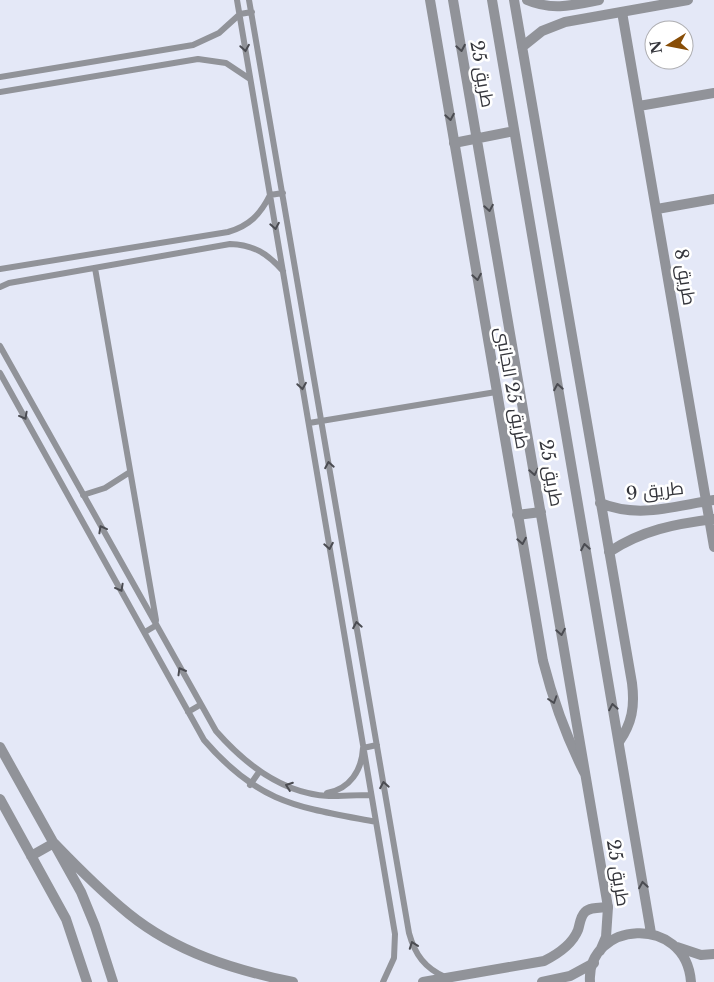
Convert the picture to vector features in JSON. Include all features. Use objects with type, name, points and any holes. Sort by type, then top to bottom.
[{"type":"street","name":"طريق 25 الجانبى","points":[[430,0],[517,515],[545,669],[553,700],[567,738],[585,775]]},
{"type":"street","name":"طريق 25","points":[[453,0],[608,907],[606,937],[594,963],[590,982]]},
{"type":"street","name":"طريق 25","points":[[492,0],[651,933]]},
{"type":"street","points":[[514,0],[634,700],[633,715],[628,729],[619,742]]},
{"type":"street","points":[[527,0],[549,7],[563,7],[600,0]]},
{"type":"street","points":[[522,47],[536,34],[554,25],[688,0]]},
{"type":"street","name":"طريق 8","points":[[622,12],[710,500],[714,547]]},
{"type":"street","points":[[639,106],[714,93]]},
{"type":"street","points":[[454,143],[514,131]]},
{"type":"street","points":[[657,208],[714,199]]},
{"type":"street","name":"طريق 9","points":[[600,503],[617,510],[636,512],[710,500]]},
{"type":"street","points":[[517,515],[541,512]]},
{"type":"street","name":"طريق 9","points":[[609,552],[624,542],[657,528],[712,519]]},
{"type":"street","points":[[0,747],[54,843],[88,909],[113,982]]},
{"type":"street","points":[[0,799],[66,919],[87,982]]},
{"type":"street","points":[[31,856],[54,843]]},
{"type":"street","points":[[54,843],[96,887],[130,915],[166,939],[207,959],[248,973],[293,982]]},
{"type":"street","points":[[423,982],[544,961],[568,945],[577,932],[583,914],[588,910],[608,907]]},
{"type":"street","points":[[600,951],[614,939],[632,932],[651,933],[665,938],[677,948],[685,959],[691,982]]},
{"type":"street","points":[[677,948],[701,955],[714,954]]},
{"type":"street","points":[[542,982],[570,976],[594,963]]},
{"type":"lane","points":[[237,0],[395,934],[394,958],[384,982]]},
{"type":"lane","points":[[250,0],[413,948],[421,961],[432,971],[446,978]]},
{"type":"lane","points":[[0,77],[193,45],[219,33],[240,14],[252,12]]},
{"type":"lane","points":[[0,92],[198,59],[226,63],[250,79]]},
{"type":"lane","points":[[255,104],[267,102]]},
{"type":"lane","points":[[0,269],[70,259],[242,228],[254,220],[270,195],[283,193]]},
{"type":"lane","points":[[162,243],[164,256]]},
{"type":"lane","points":[[0,287],[9,283],[230,244],[245,245],[260,250],[283,271]]},
{"type":"lane","points":[[70,259],[72,272]]},
{"type":"lane","points":[[95,268],[156,626]]},
{"type":"lane","points":[[286,286],[298,284]]},
{"type":"lane","points":[[0,346],[200,705],[216,731],[230,748],[259,772],[281,783],[327,796],[371,795]]},
{"type":"lane","points":[[0,373],[204,740],[220,759],[250,785],[280,800],[313,810],[376,822]]},
{"type":"lane","points":[[9,390],[21,383]]},
{"type":"lane","points":[[309,423],[496,392]]},
{"type":"lane","points":[[54,470],[65,463]]},
{"type":"lane","points":[[83,495],[105,488],[130,472]]},
{"type":"lane","points":[[324,513],[337,511]]},
{"type":"lane","points":[[99,551],[110,545]]},
{"type":"lane","points":[[340,606],[353,604]]},
{"type":"lane","points":[[144,632],[156,626]]},
{"type":"lane","points":[[188,712],[200,705]]},
{"type":"lane","points":[[363,748],[377,745]]},
{"type":"lane","points":[[316,794],[333,792],[348,784],[361,763],[363,748]]},
{"type":"lane","points":[[250,785],[259,772]]}]
